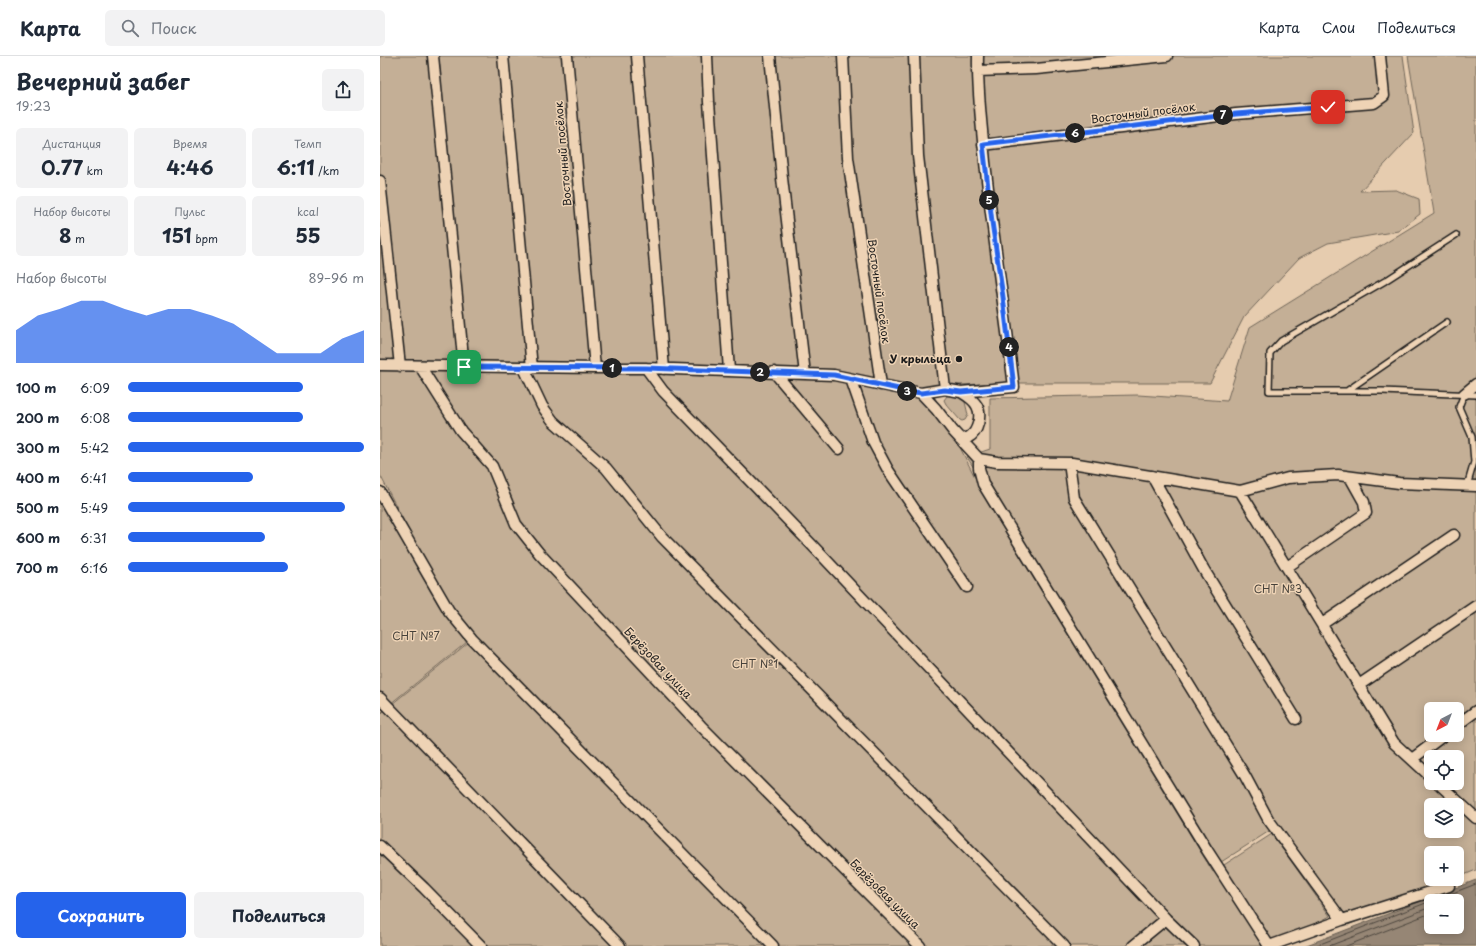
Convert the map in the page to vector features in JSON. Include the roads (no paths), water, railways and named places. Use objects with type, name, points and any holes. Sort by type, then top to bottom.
[{"type":"street","points":[[433,56],[464,367]]},
{"type":"street","points":[[503,56],[528,368],[542,406],[553,421],[606,468],[662,537],[1064,946]]},
{"type":"street","name":"Восточный посёлок","points":[[566,56],[595,368]]},
{"type":"street","points":[[638,56],[664,369]]},
{"type":"street","points":[[708,56],[709,102],[729,370]]},
{"type":"street","points":[[770,56],[782,178],[805,374]]},
{"type":"street","name":"Восточный посёлок","points":[[843,56],[848,158],[881,385]]},
{"type":"street","points":[[914,56],[918,156],[945,390]]},
{"type":"street","points":[[380,365],[528,368],[646,368],[834,375],[921,393],[945,390],[961,392],[1014,387],[983,144],[978,56]]},
{"type":"street","points":[[978,71],[1036,69],[1166,56]]},
{"type":"street","name":"Восточный посёлок","points":[[983,144],[1236,114],[1374,103],[1384,96],[1380,56]]},
{"type":"street","points":[[380,181],[400,366]]},
{"type":"street","name":"Берёзовая улица","points":[[420,366],[461,430],[492,466],[516,524],[539,553],[701,726],[920,946]]},
{"type":"street","points":[[646,368],[663,391],[1166,919],[1194,946]]},
{"type":"street","points":[[774,372],[838,449]]},
{"type":"street","points":[[851,379],[872,442],[888,470],[967,587]]},
{"type":"street","points":[[1464,394],[1476,384]]},
{"type":"street","points":[[960,439],[968,438],[973,434],[977,428],[979,413],[977,405],[961,392]]},
{"type":"street","points":[[921,393],[979,459],[997,462],[1069,463],[1240,491],[1288,478],[1338,475],[1399,483],[1472,486]]},
{"type":"street","points":[[979,459],[979,468],[983,484],[1207,850],[1269,946],[1342,920],[1449,886]]},
{"type":"street","points":[[1069,463],[1074,498],[1245,776],[1268,819],[1342,920]]},
{"type":"street","points":[[1152,476],[1204,570],[1296,719]]},
{"type":"street","points":[[1287,567],[1366,513],[1364,502],[1350,477]]},
{"type":"street","points":[[1240,491],[1394,743],[1424,770]]},
{"type":"street","points":[[380,492],[449,611],[472,639],[773,946]]},
{"type":"street","points":[[1322,624],[1454,535]]},
{"type":"street","points":[[1359,685],[1476,606]]},
{"type":"street","points":[[380,698],[620,946]]},
{"type":"street","points":[[1464,720],[1476,711]]},
{"type":"street","points":[[1412,759],[1435,742]]},
{"type":"street","points":[[1446,790],[1476,818]]},
{"type":"street","points":[[380,846],[481,946]]},
{"type":"street","points":[[1134,946],[1166,919]]},
{"type":"lane","points":[[1456,235],[1385,281],[1281,341],[1270,353],[1269,390],[1476,394]]},
{"type":"lane","points":[[1347,391],[1447,322]]},
{"type":"lane","points":[[1464,394],[1459,407],[1472,437],[1474,462],[1472,486]]},
{"type":"water","points":[[1476,880],[1476,946],[1304,946],[1424,900],[1424,934],[1464,934],[1464,894],[1440,894],[1464,886],[1464,885]]},
{"type":"place","name":"У крыльца","points":[[959,359]]},
{"type":"park label","name":"СНТ №3","points":[[1278,589]]},
{"type":"park label","name":"СНТ №7","points":[[416,636]]},
{"type":"park label","name":"СНТ №1","points":[[755,664]]}]
